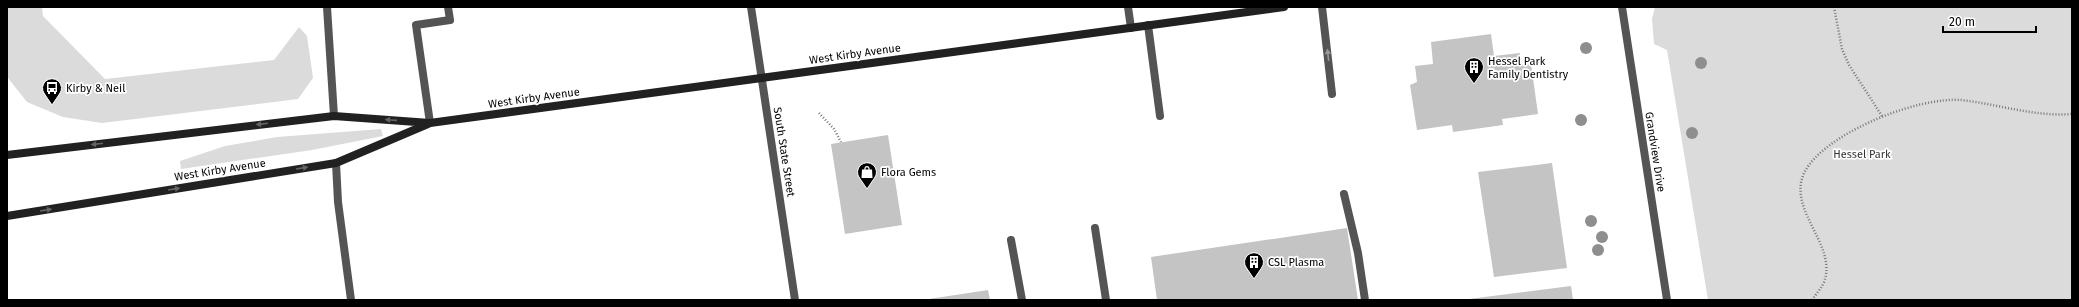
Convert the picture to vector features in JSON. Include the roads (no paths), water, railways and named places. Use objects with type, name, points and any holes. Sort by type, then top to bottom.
[{"type":"main road","name":"West Kirby Avenue","points":[[7,155],[334,116],[430,123],[1131,28],[1263,8],[1284,7]]},
{"type":"main road","name":"West Kirby Avenue","points":[[7,216],[336,163],[430,123]]},
{"type":"street","points":[[430,123],[416,25],[450,20],[448,7]]},
{"type":"street","name":"South State Street","points":[[751,7],[795,300]]},
{"type":"street","points":[[1128,7],[1131,28]]},
{"type":"street","points":[[1322,7],[1332,94]]},
{"type":"street","name":"Grandview Drive","points":[[1622,7],[1667,300]]},
{"type":"street","points":[[328,10],[334,116]]},
{"type":"street","points":[[1148,25],[1160,116]]},
{"type":"street","points":[[336,163],[338,202],[351,300]]},
{"type":"street","points":[[1344,194],[1358,253],[1365,300]]},
{"type":"street","points":[[1095,228],[1106,300]]},
{"type":"street","points":[[1012,240],[1022,300]]},
{"type":"place","name":"Hessel Park Family Dentistry","points":[[1474,84]]},
{"type":"place","name":"Kirby & Neil","points":[[52,105]]},
{"type":"place","name":"Flora Gems","points":[[867,189]]},
{"type":"place","name":"CSL Plasma","points":[[1254,279]]},
{"type":"park label","name":"Hessel Park","points":[[1862,154]]}]
